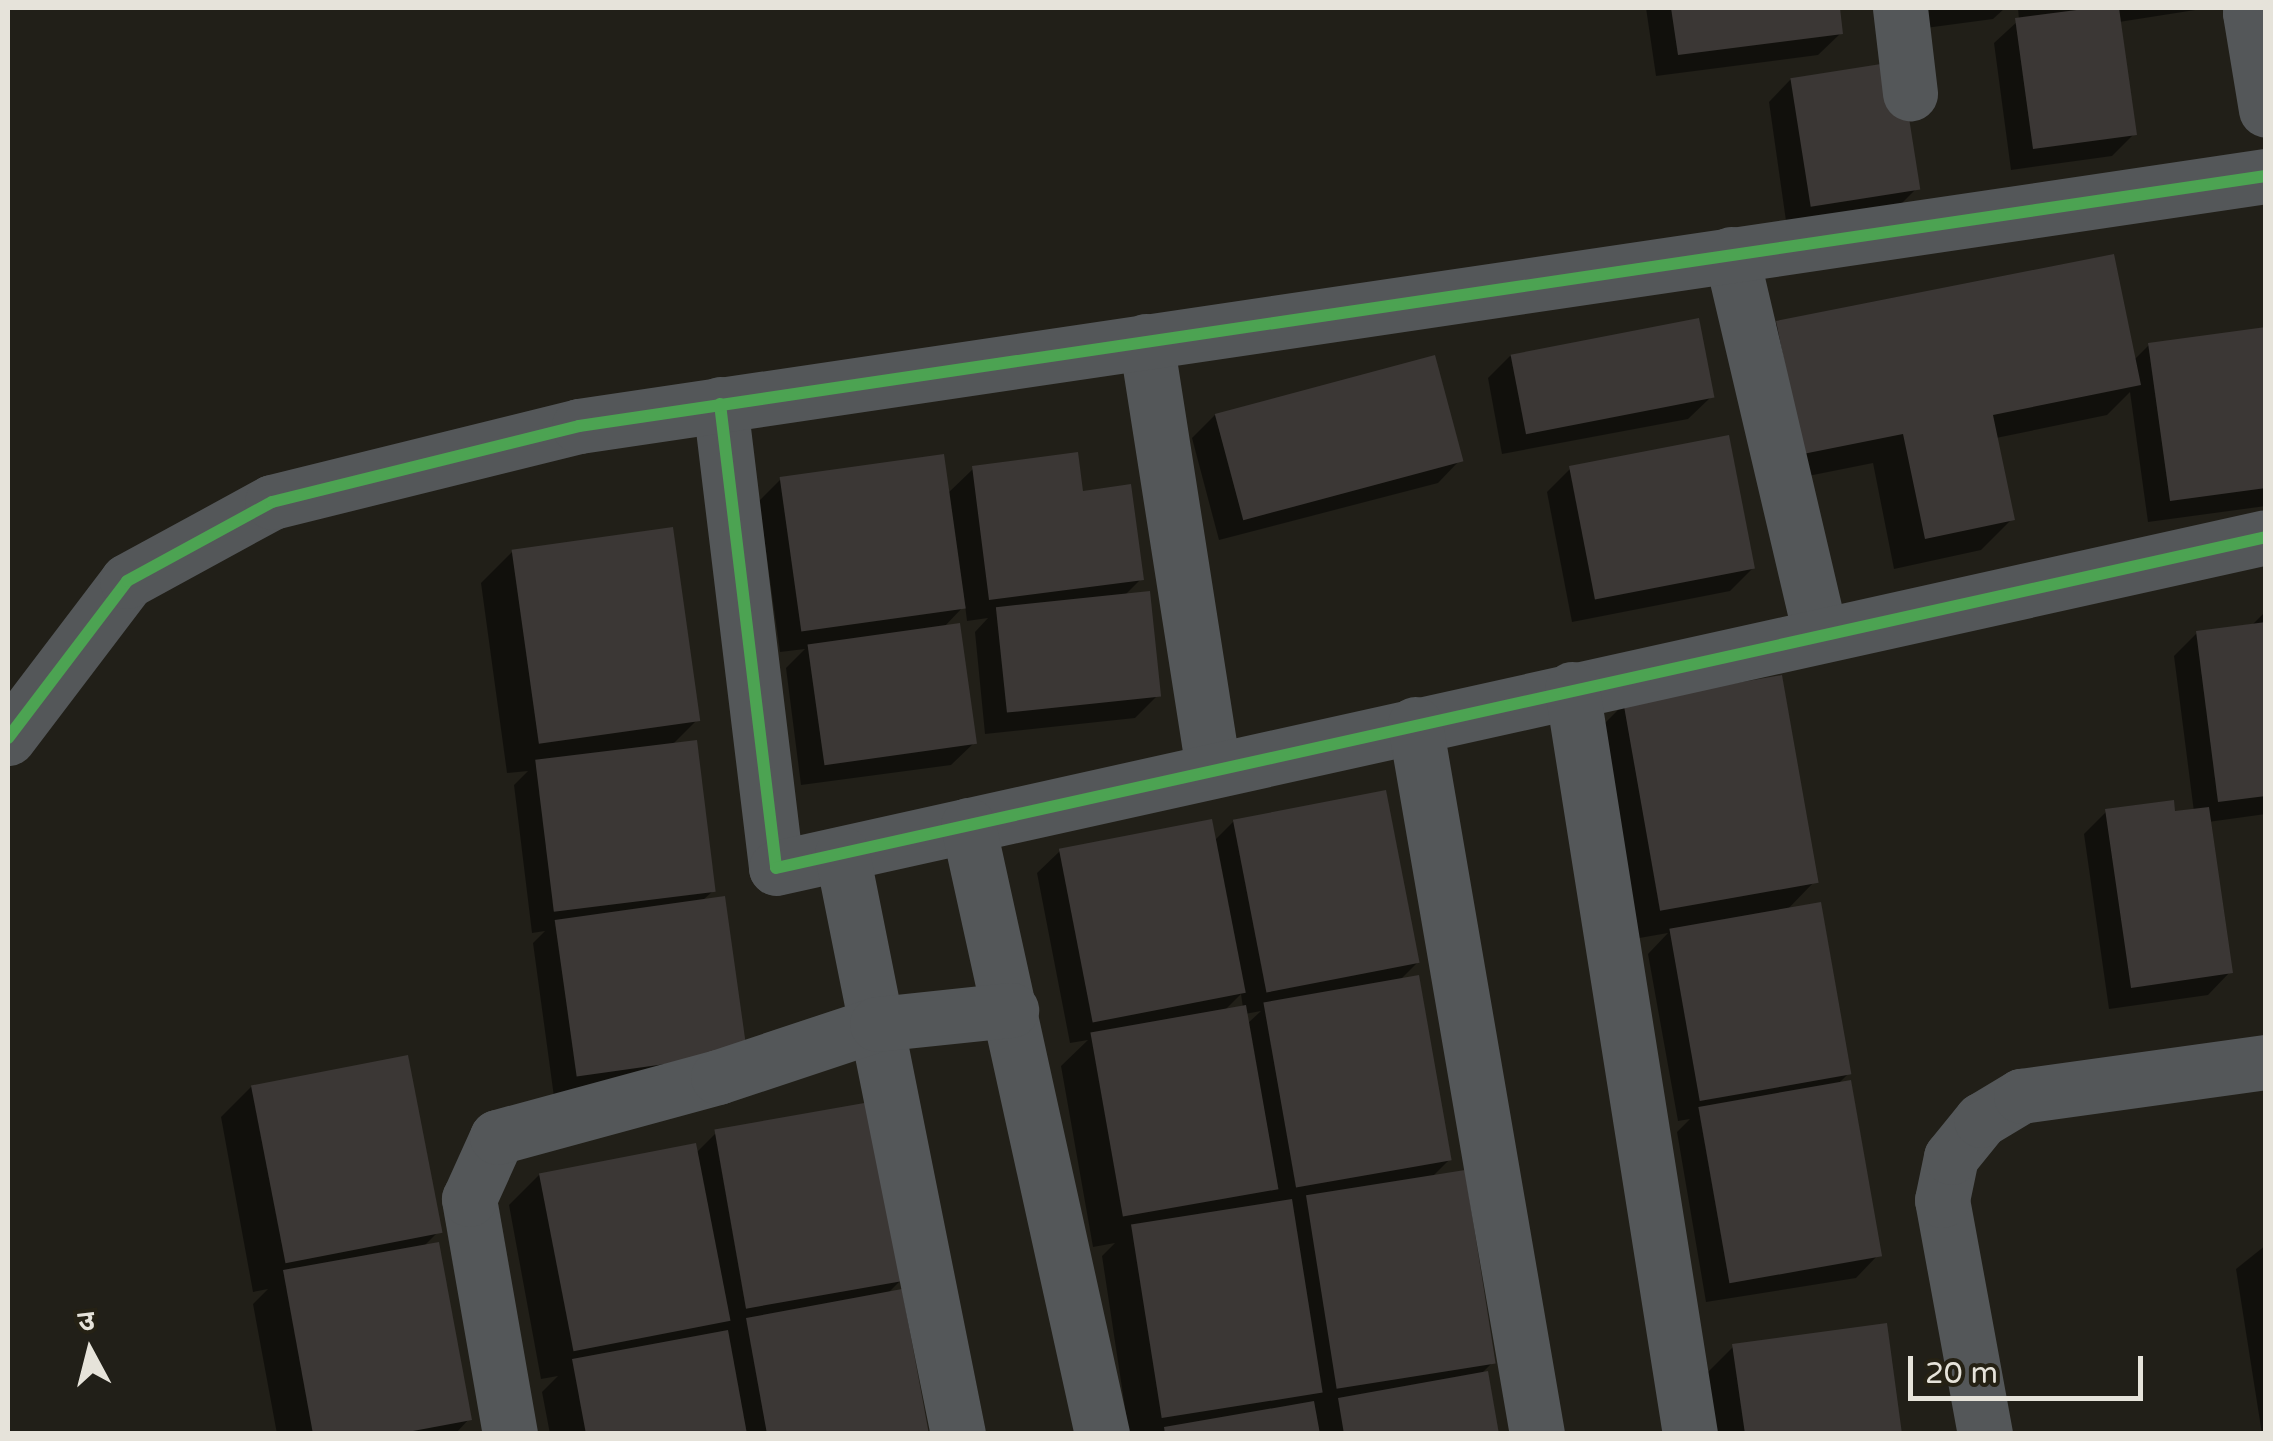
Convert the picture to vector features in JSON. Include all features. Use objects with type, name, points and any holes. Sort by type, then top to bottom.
[{"type":"street","points":[[1900,8],[1910,93]]},
{"type":"street","points":[[2266,10],[2250,13],[2266,110]]},
{"type":"street","points":[[8,738],[126,580],[272,502],[579,426],[2266,176]]},
{"type":"street","points":[[1731,254],[1820,632]]},
{"type":"street","points":[[1146,341],[1213,769]]},
{"type":"street","points":[[720,404],[776,868],[1820,632],[2266,537]]},
{"type":"street","points":[[1572,689],[1690,1434]]},
{"type":"street","points":[[1415,724],[1536,1434]]},
{"type":"street","points":[[968,825],[1012,1010],[1102,1434]]},
{"type":"street","points":[[842,854],[958,1434]]},
{"type":"street","points":[[510,1434],[469,1199],[497,1137],[718,1077],[877,1024],[1012,1010]]},
{"type":"street","points":[[1985,1434],[1942,1200],[1950,1156],[1982,1120],[2021,1096],[2266,1062]]},
{"type":"building","points":[[1671,8],[1840,8],[1843,34],[1678,55]]},
{"type":"building","points":[[2119,8],[2137,135],[2033,149],[2015,18]]},
{"type":"building","points":[[1900,61],[1920,189],[1811,207],[1790,78]]},
{"type":"building","points":[[2114,254],[2141,385],[1993,415],[2015,520],[1925,539],[1903,434],[1803,454],[1776,321]]},
{"type":"building","points":[[1699,318],[1714,398],[1526,434],[1511,355]]},
{"type":"building","points":[[2266,327],[2266,488],[2170,501],[2148,343]]},
{"type":"building","points":[[1435,355],[1463,461],[1243,520],[1215,414]]},
{"type":"building","points":[[1729,435],[1755,569],[1595,600],[1569,466]]},
{"type":"building","points":[[1078,452],[1083,491],[1131,484],[1144,580],[989,600],[972,466]]},
{"type":"building","points":[[944,454],[966,608],[801,632],[780,477]]},
{"type":"building","points":[[673,527],[700,721],[539,744],[512,550]]},
{"type":"building","points":[[1150,591],[1161,696],[1007,713],[996,607]]},
{"type":"building","points":[[2266,622],[2266,796],[2218,802],[2196,631]]},
{"type":"building","points":[[960,623],[977,744],[824,765],[807,644]]},
{"type":"building","points":[[1782,675],[1819,883],[1660,911],[1623,703]]},
{"type":"building","points":[[697,740],[716,892],[554,912],[535,760]]},
{"type":"building","points":[[1386,790],[1420,963],[1266,993],[1233,820]]},
{"type":"building","points":[[2174,800],[2175,811],[2209,807],[2233,973],[2131,988],[2105,809]]},
{"type":"building","points":[[1212,819],[1246,993],[1093,1023],[1059,849]]},
{"type":"building","points":[[725,896],[747,1052],[577,1076],[555,920]]},
{"type":"building","points":[[1821,902],[1851,1074],[1700,1101],[1669,929]]},
{"type":"building","points":[[1419,975],[1452,1160],[1296,1188],[1263,1002]]},
{"type":"building","points":[[1246,1005],[1278,1189],[1123,1217],[1090,1032]]},
{"type":"building","points":[[408,1055],[443,1233],[285,1263],[251,1086]]},
{"type":"building","points":[[1851,1080],[1882,1256],[1729,1283],[1698,1107]]},
{"type":"building","points":[[870,1102],[902,1281],[746,1309],[714,1129]]},
{"type":"building","points":[[696,1143],[731,1321],[573,1351],[539,1174]]},
{"type":"building","points":[[1465,1170],[1496,1364],[1337,1389],[1306,1195]]},
{"type":"building","points":[[1292,1199],[1323,1393],[1162,1418],[1131,1224]]},
{"type":"building","points":[[439,1242],[472,1420],[397,1434],[313,1434],[283,1270]]},
{"type":"building","points":[[902,1289],[929,1434],[767,1434],[746,1318]]},
{"type":"building","points":[[1887,1323],[1902,1434],[1745,1434],[1732,1344]]},
{"type":"building","points":[[728,1330],[747,1434],[586,1434],[572,1359]]},
{"type":"building","points":[[1488,1371],[1499,1434],[1344,1434],[1338,1398]]},
{"type":"building","points":[[1314,1401],[1320,1434],[1165,1434],[1164,1427]]},
{"type":"cycle path","points":[[8,738],[127,581],[272,502],[579,426],[2266,176]]},
{"type":"cycle path","points":[[720,404],[776,868],[2266,537]]}]
